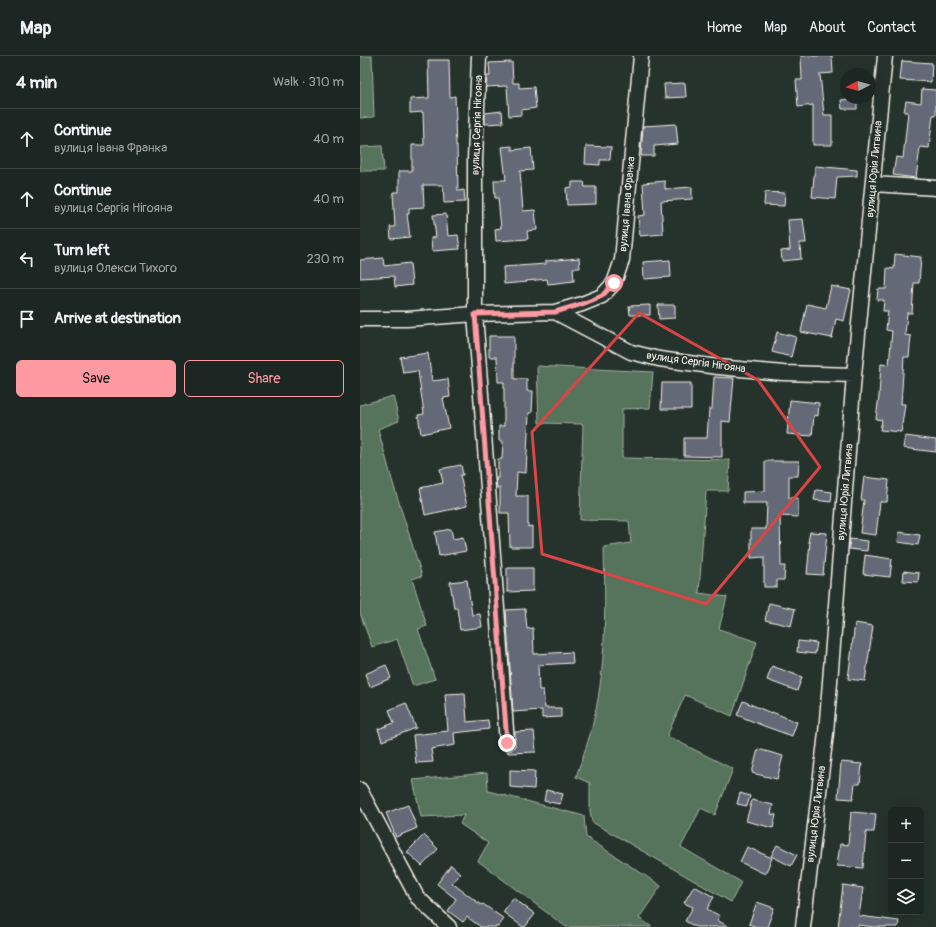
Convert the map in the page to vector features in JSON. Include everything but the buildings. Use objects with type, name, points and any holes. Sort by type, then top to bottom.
[{"type":"street","name":"вулиця Сергія Нігояна","points":[[475,314],[475,160],[479,56]]},
{"type":"street","name":"вулиця Івана Франка","points":[[555,312],[602,296],[614,283],[622,260],[641,56]]},
{"type":"street","name":"вулиця Юрія Литвина","points":[[804,927],[826,733],[854,375],[885,56]]},
{"type":"street","points":[[873,184],[936,188]]},
{"type":"street","name":"вулиця Сергія Нігояна","points":[[360,319],[407,319],[475,314],[555,312],[631,352],[659,359],[718,367],[783,373],[854,375]]},
{"type":"street","points":[[475,314],[507,743]]},
{"type":"street","points":[[360,790],[417,897],[449,927]]},
{"type":"highlighted area","points":[[639,313],[758,380],[820,467],[706,604],[542,554],[532,432]]},
{"type":"green space","points":[[360,56],[372,56],[374,117],[360,118]]},
{"type":"green space","points":[[382,146],[384,171],[360,171],[360,147]]},
{"type":"green space","points":[[537,366],[653,372],[650,408],[622,409],[622,458],[730,460],[728,491],[706,491],[699,593],[727,597],[719,629],[757,642],[732,716],[685,695],[667,736],[733,769],[715,815],[701,808],[681,847],[741,882],[731,902],[592,822],[590,811],[590,783],[576,777],[592,726],[601,676],[605,590],[604,547],[631,543],[629,521],[580,520],[583,424],[539,423]]},
{"type":"green space","points":[[393,396],[399,421],[378,429],[392,480],[422,576],[412,579],[427,626],[418,629],[435,679],[413,686],[397,639],[372,647],[360,613],[360,405]]},
{"type":"green space","points":[[487,773],[488,791],[584,816],[586,837],[661,886],[639,918],[652,927],[566,927],[478,861],[488,843],[460,824],[464,815],[421,817],[413,780]]},
{"type":"route","points":[[507,743],[475,314],[555,312],[602,296],[614,283]]}]
